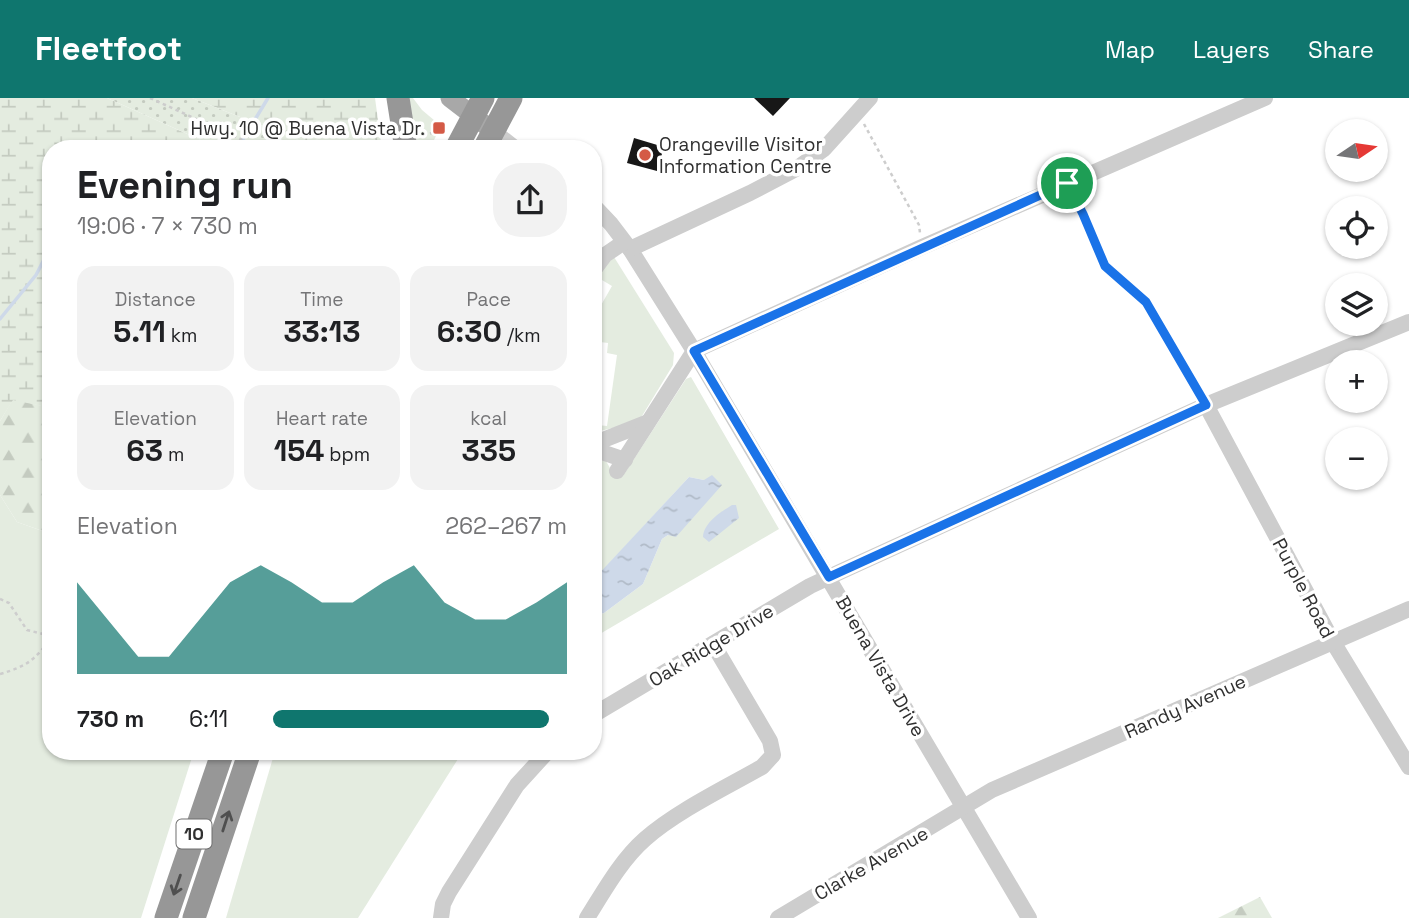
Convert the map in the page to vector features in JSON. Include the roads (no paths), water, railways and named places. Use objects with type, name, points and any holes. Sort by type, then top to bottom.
[{"type":"highway","points":[[398,98],[405,140]]},
{"type":"highway","points":[[488,140],[511,98]]},
{"type":"highway","points":[[458,140],[466,105]]},
{"type":"highway","name":"10","points":[[166,918],[220,760]]},
{"type":"highway","name":"10","points":[[196,915],[247,760]]},
{"type":"main road","points":[[466,105],[488,140]]},
{"type":"street","points":[[602,259],[627,245],[750,193],[796,169],[824,149],[870,98]]},
{"type":"street","points":[[602,453],[621,465],[694,351],[1067,183],[1265,98]]},
{"type":"street","name":"Buena Vista Drive","points":[[602,214],[627,245],[694,351],[1029,918]]},
{"type":"street","name":"Oak Ridge Drive","points":[[602,710],[829,577],[1206,405],[1409,322]]},
{"type":"street","name":"Purple Road","points":[[1206,405],[1333,642],[1409,766]]},
{"type":"street","points":[[602,443],[646,424]]},
{"type":"street","name":"Randy Avenue","points":[[964,809],[992,790],[1409,609]]},
{"type":"street","points":[[587,918],[611,879],[646,838],[762,767],[773,755],[770,741],[713,644]]},
{"type":"street","points":[[441,918],[443,904],[449,892],[517,785],[540,760]]},
{"type":"street","name":"Clarke Avenue","points":[[778,918],[964,809]]},
{"type":"water","points":[[712,475],[722,485],[676,537],[668,535],[662,539],[643,584],[602,614],[602,570],[689,477],[704,480]]},
{"type":"water","points":[[732,505],[736,505],[739,518],[709,542],[703,537],[706,527]]},
{"type":"waterway","points":[[242,140],[268,98]]},
{"type":"waterway","points":[[0,319],[36,275],[42,263]]},
{"type":"place","name":"Hwy. 10 @ Buena Vista Dr.","points":[[439,128]]},
{"type":"place","name":"Orangeville Visitor Information Centre","points":[[645,155]]}]
